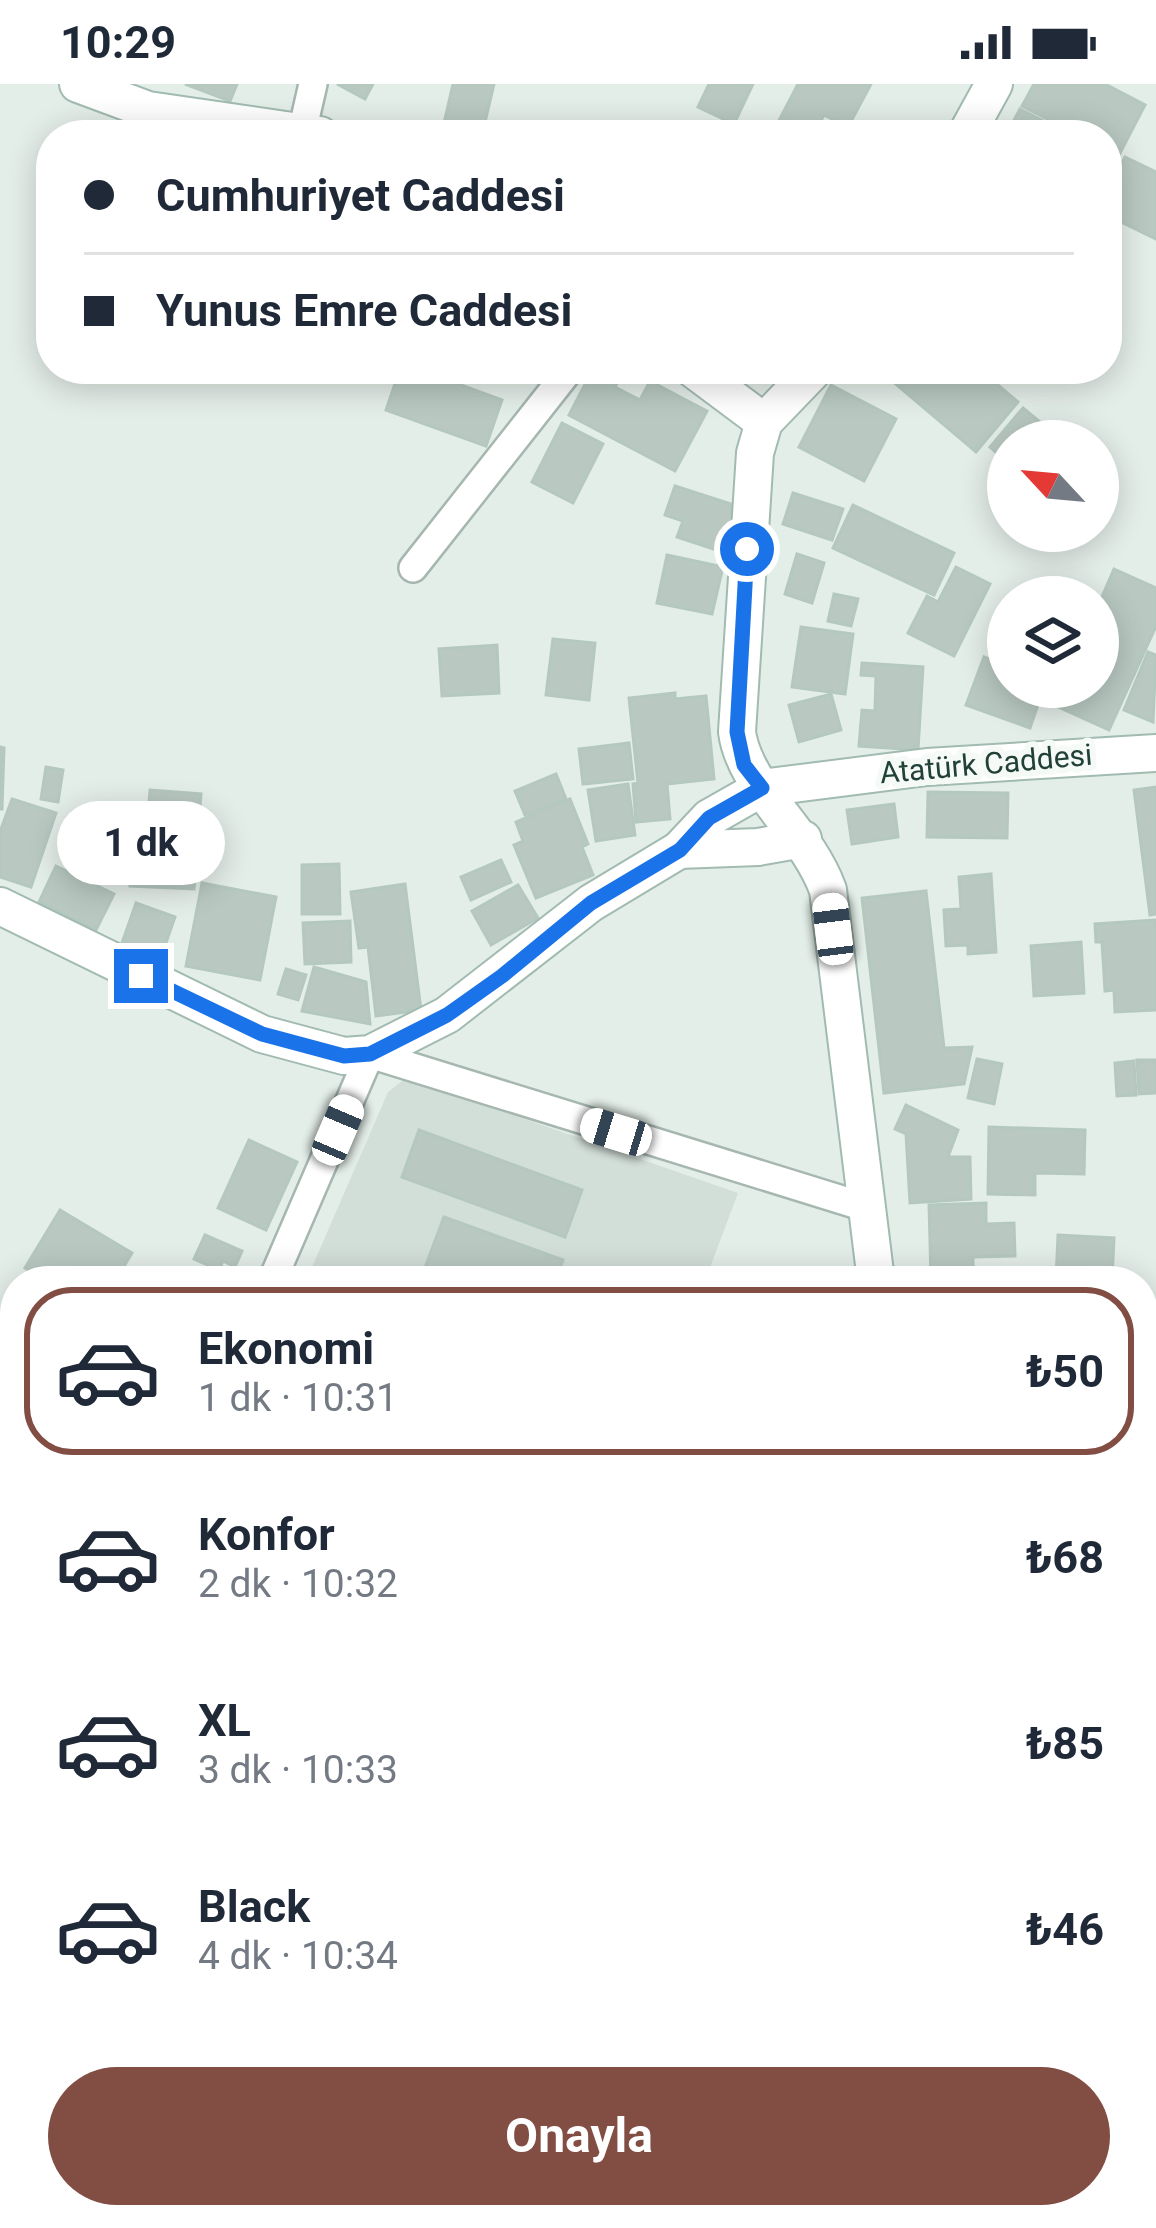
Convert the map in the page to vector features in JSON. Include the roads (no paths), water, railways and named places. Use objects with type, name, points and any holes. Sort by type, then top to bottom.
[{"type":"street","points":[[78,84],[148,110],[216,120]]},
{"type":"street","points":[[312,120],[313,84]]},
{"type":"street","points":[[973,120],[988,86]]},
{"type":"street","points":[[413,568],[558,384]]},
{"type":"street","points":[[713,384],[764,422]]},
{"type":"street","points":[[801,384],[764,422],[755,453],[737,732],[744,765],[803,839],[828,890],[874,1266]]},
{"type":"street","name":"Atatürk Caddesi","points":[[762,788],[927,767],[1156,753]]},
{"type":"street","points":[[278,1266],[370,1054],[447,1015],[591,903],[680,850],[709,818],[762,788]]},
{"type":"street","points":[[680,850],[758,848],[803,839]]},
{"type":"street","points":[[0,906],[262,1034],[344,1056],[370,1054],[868,1208]]}]
